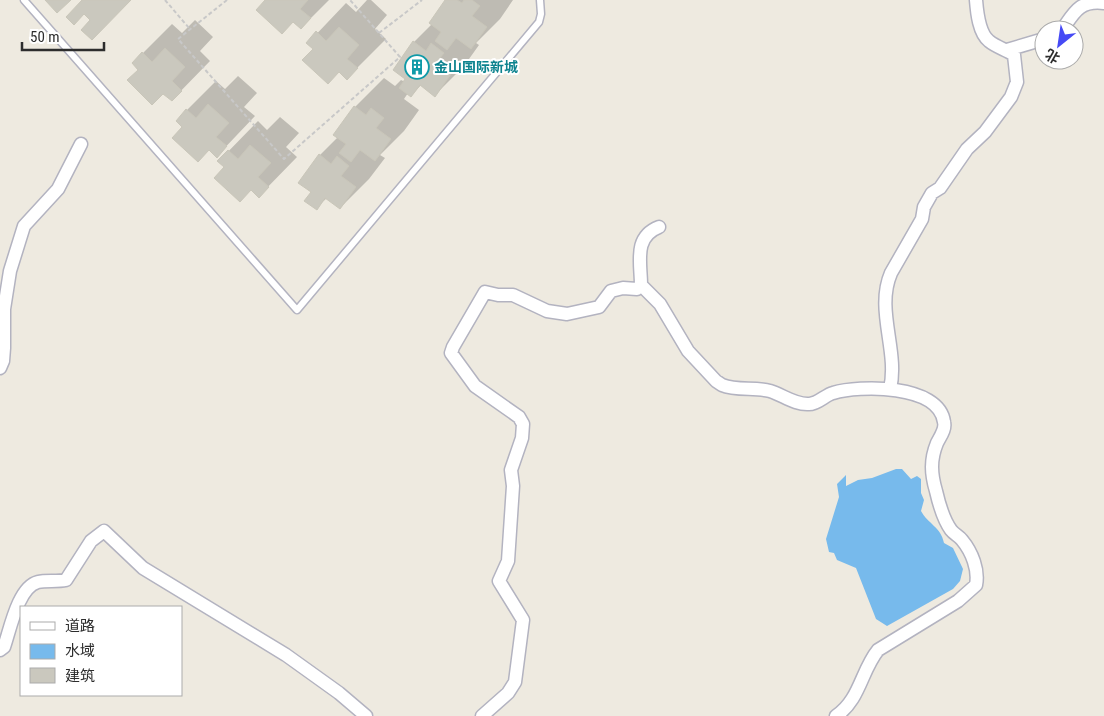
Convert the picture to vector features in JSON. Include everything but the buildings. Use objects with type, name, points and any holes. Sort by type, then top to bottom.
[{"type":"street","points":[[890,389],[893,368],[887,319],[887,282],[922,219],[924,207],[932,194],[940,188],[967,149],[985,132],[1011,97],[1017,82],[1014,55],[990,42],[985,36],[978,19],[976,0]]},
{"type":"street","points":[[1069,20],[1076,9],[1091,3],[1104,3]]},
{"type":"street","points":[[1007,50],[1034,41]]},
{"type":"street","points":[[0,368],[4,354],[4,309],[10,271],[24,226],[58,189],[81,144]]},
{"type":"street","points":[[659,227],[647,235],[639,250],[641,286],[660,304],[688,351],[716,381],[726,386],[764,390],[803,404],[812,404],[833,393],[858,388],[890,389],[923,397],[942,415],[944,428],[931,466],[932,475],[947,523],[961,538],[973,560],[978,576],[976,585],[958,601],[878,650],[871,659],[851,704],[836,716]]},
{"type":"street","points":[[482,716],[512,688],[517,676],[517,652],[523,620],[499,581],[508,560],[510,508],[514,486],[512,470],[524,430],[519,417],[483,393],[468,378],[451,353],[485,292],[498,295],[513,294],[547,311],[567,314],[599,307],[611,291],[641,286]]},
{"type":"street","points":[[0,650],[4,647],[14,610],[28,588],[38,582],[66,580],[91,541],[104,531],[143,568],[286,655],[366,716]]},
{"type":"lane","points":[[24,0],[297,310],[539,22],[541,14],[540,0]]},
{"type":"path","points":[[165,0],[189,28]]},
{"type":"path","points":[[227,0],[189,28],[178,39],[284,159],[400,57],[350,0]]},
{"type":"path","points":[[379,33],[422,0]]},
{"type":"water","points":[[896,469],[902,469],[911,479],[917,476],[921,479],[921,493],[924,500],[921,511],[940,533],[944,543],[953,548],[963,569],[960,581],[953,589],[887,626],[876,619],[856,568],[837,560],[834,553],[829,552],[826,539],[839,497],[837,484],[846,475],[846,486],[858,480],[872,478]]},
{"type":"place","name":"金山国际新城","points":[[417,67]]}]
